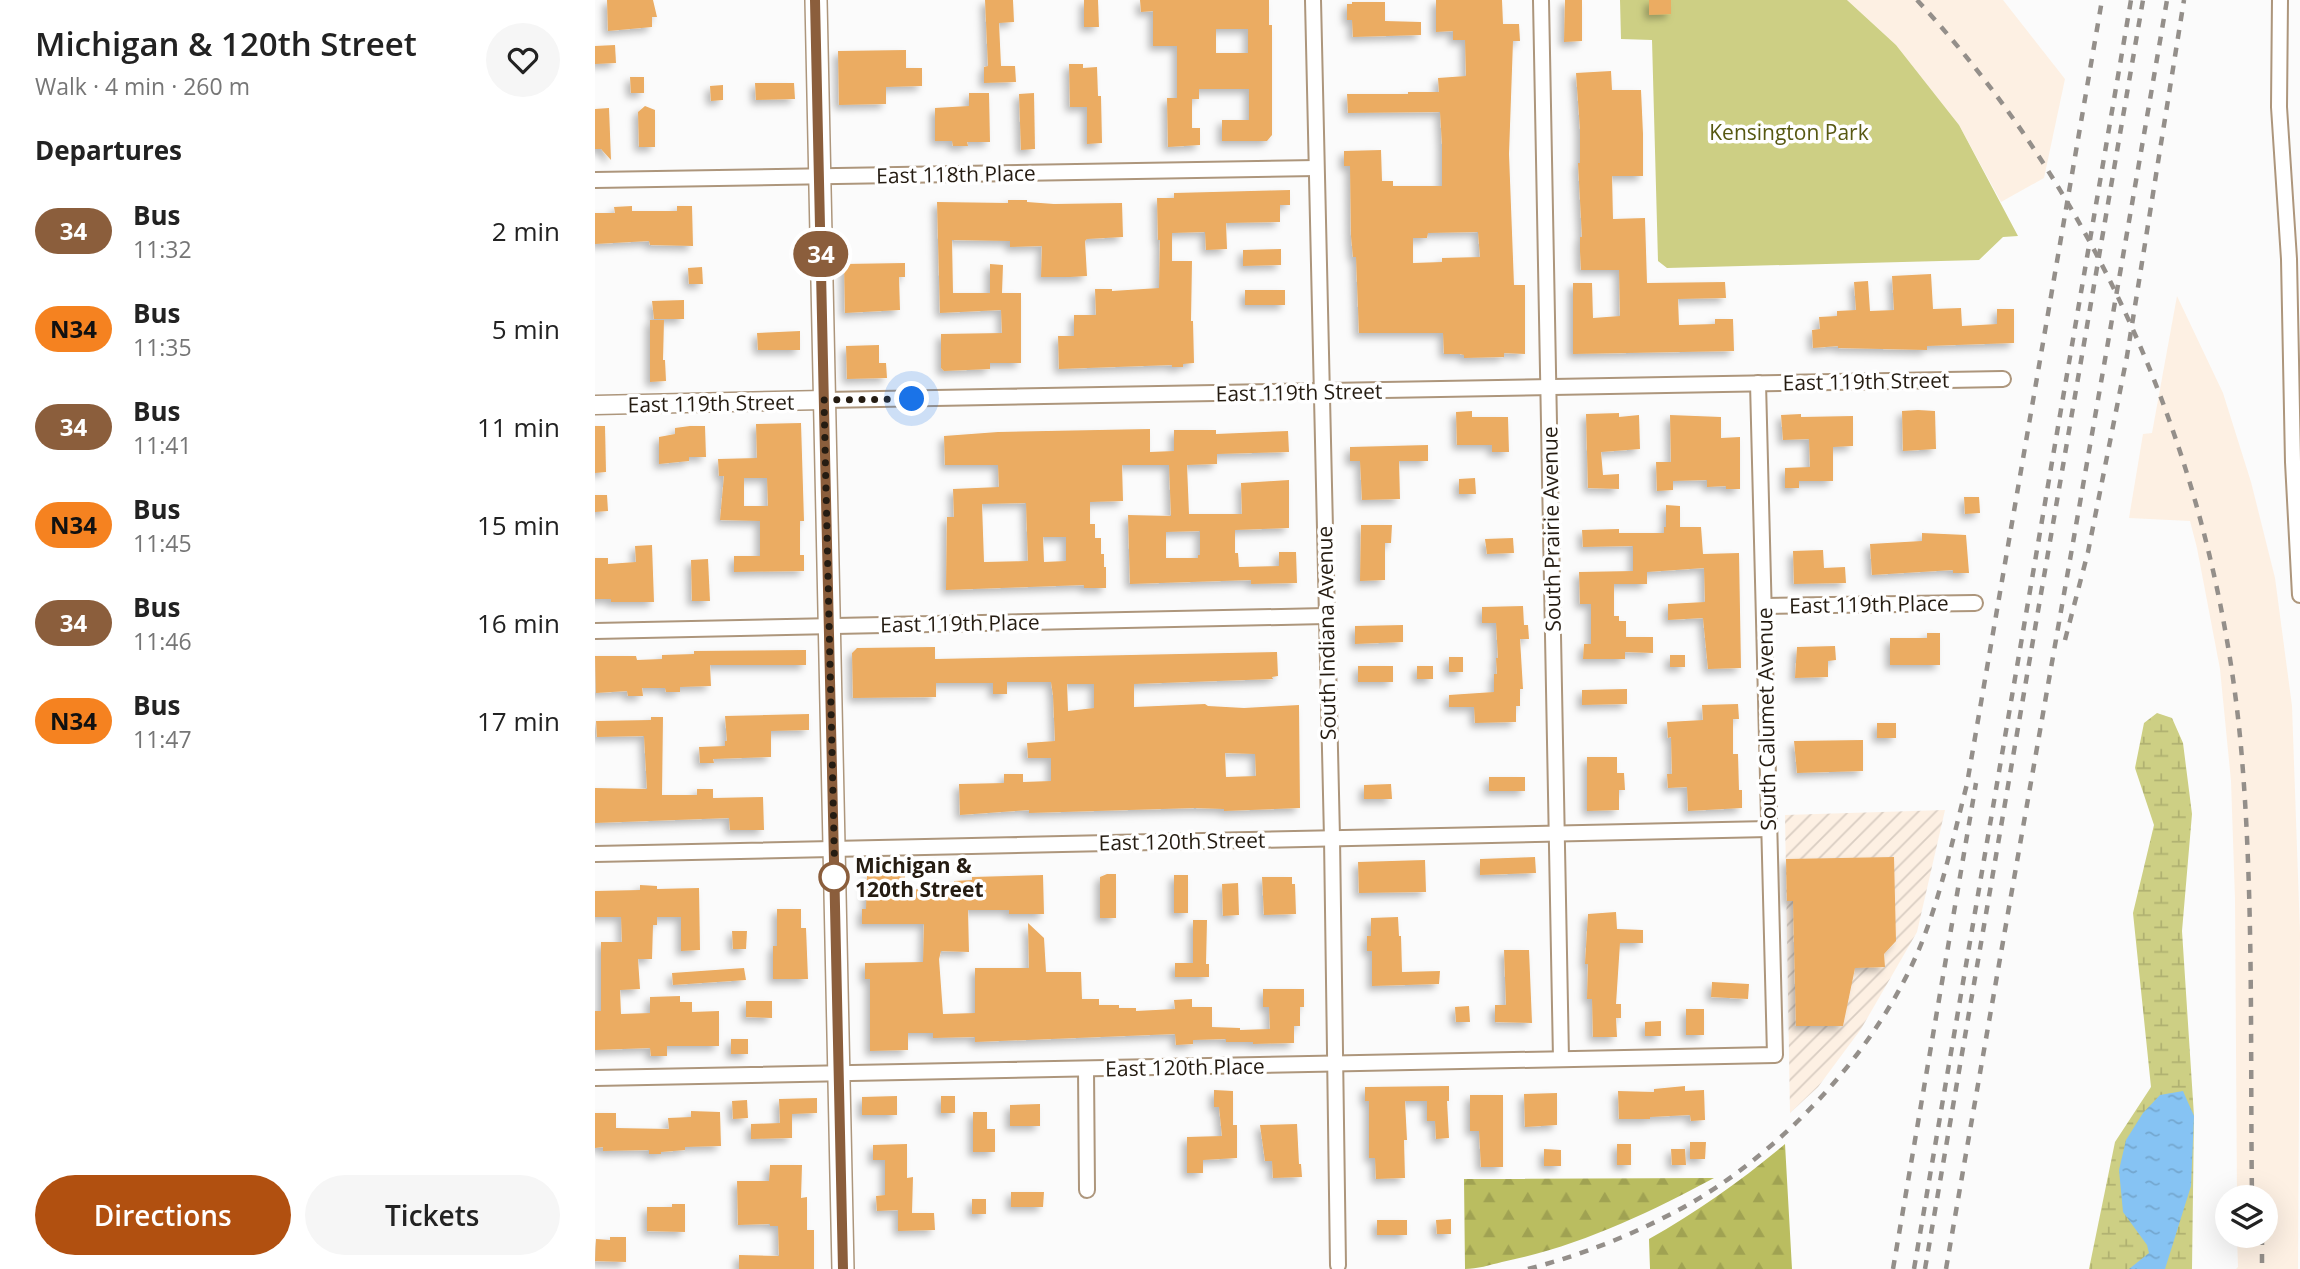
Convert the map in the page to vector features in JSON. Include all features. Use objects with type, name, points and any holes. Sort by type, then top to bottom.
[{"type":"main road","points":[[815,0],[843,1269]]},
{"type":"street","name":"South Indiana Avenue","points":[[1313,0],[1332,838],[1338,1265]]},
{"type":"street","name":"South Prairie Avenue","points":[[1541,0],[1561,1059]]},
{"type":"street","points":[[2280,0],[2279,107],[2289,259],[2293,462],[2300,595]]},
{"type":"street","name":"East 118th Place","points":[[595,180],[1316,168]]},
{"type":"street","name":"East 119th Street","points":[[595,405],[2003,379]]},
{"type":"street","name":"South Calumet Avenue","points":[[1758,383],[1775,1055]]},
{"type":"street","name":"East 119th Place","points":[[1763,607],[1975,603]]},
{"type":"street","name":"East 119th Place","points":[[595,631],[1326,616]]},
{"type":"street","name":"East 120th Street","points":[[595,854],[1769,829]]},
{"type":"street","name":"East 120th Place","points":[[595,1078],[1775,1055]]},
{"type":"street","points":[[1086,1069],[1087,1190]]},
{"type":"shaded area","points":[[1847,0],[2003,0],[2065,79],[2044,178],[2001,202],[1959,125],[1896,45]]},
{"type":"shaded area","points":[[2177,296],[2223,393],[2251,482],[2275,578],[2292,706],[2300,933],[2298,1269],[2236,1269],[2237,1248],[2278,1248],[2278,1185],[2237,1185],[2235,899],[2231,781],[2220,669],[2190,521],[2129,518],[2143,434],[2152,433]]},
{"type":"shaded area","points":[[1945,810],[1917,932],[1861,1029],[1818,1087],[1790,1113],[1785,815]]},
{"type":"green space","name":"Kensington Park","points":[[1620,0],[1847,0],[1896,45],[1959,125],[2018,236],[2003,237],[1979,260],[1667,268],[1658,261],[1652,40],[1621,39]]},
{"type":"green space","points":[[2157,713],[2172,718],[2183,743],[2192,814],[2182,931],[2194,1116],[2192,1269],[2089,1269],[2115,1142],[2151,1087],[2133,913],[2154,825],[2135,768],[2144,723]]},
{"type":"green space","points":[[1785,1144],[1792,1269],[1650,1269],[1649,1239],[1719,1195]]},
{"type":"green space","points":[[1714,1178],[1611,1228],[1557,1248],[1465,1269],[1464,1179]]},
{"type":"water","points":[[2183,1091],[2194,1116],[2191,1186],[2165,1269],[2129,1269],[2149,1253],[2147,1245],[2123,1212],[2119,1170],[2126,1140],[2143,1113],[2160,1095]]},
{"type":"building","points":[[607,0],[653,0],[657,17],[652,17],[652,27],[608,31]]},
{"type":"building","points":[[985,0],[1013,0],[1014,22],[999,23],[1001,66],[1015,66],[1016,82],[984,83],[984,67],[988,66]]},
{"type":"building","points":[[1084,0],[1098,0],[1099,27],[1084,27]]},
{"type":"building","points":[[1140,0],[1269,0],[1269,25],[1272,25],[1272,135],[1267,141],[1222,141],[1222,120],[1249,120],[1249,89],[1199,89],[1199,99],[1192,99],[1192,128],[1200,128],[1200,145],[1168,147],[1167,98],[1177,98],[1177,46],[1153,46],[1153,11],[1141,12]],"holes":[[[1216,29],[1248,29],[1248,53],[1216,53]]]},
{"type":"building","points":[[1436,0],[1502,0],[1503,24],[1519,24],[1520,41],[1513,41],[1509,154],[1514,285],[1525,285],[1525,354],[1504,353],[1504,357],[1464,358],[1464,355],[1460,354],[1444,354],[1443,333],[1359,333],[1356,257],[1353,257],[1351,236],[1350,166],[1344,166],[1344,151],[1381,150],[1382,181],[1393,181],[1393,186],[1442,186],[1442,144],[1440,112],[1348,113],[1347,94],[1439,92],[1438,78],[1466,76],[1465,40],[1453,40],[1453,31],[1436,32]],"holes":[[[1478,232],[1480,257],[1442,258],[1442,262],[1413,263],[1413,238],[1427,238],[1428,233]]]},
{"type":"building","points":[[1565,0],[1582,0],[1582,41],[1564,42]]},
{"type":"building","points":[[1649,0],[1671,0],[1671,14],[1649,15]]},
{"type":"building","points":[[1385,2],[1385,21],[1421,22],[1421,35],[1353,37],[1352,20],[1347,20],[1347,4]]},
{"type":"building","points":[[615,45],[616,63],[595,64],[595,46]]},
{"type":"building","points":[[906,50],[906,68],[922,68],[922,86],[886,87],[886,104],[839,105],[838,51]]},
{"type":"building","points":[[1069,64],[1083,64],[1083,68],[1097,67],[1102,143],[1087,144],[1087,107],[1070,107]]},
{"type":"building","points":[[1611,71],[1612,90],[1641,90],[1643,134],[1643,176],[1612,176],[1613,219],[1645,218],[1647,283],[1725,282],[1726,298],[1678,299],[1679,325],[1715,324],[1715,319],[1733,319],[1734,351],[1573,354],[1573,283],[1592,283],[1593,318],[1620,316],[1619,270],[1581,270],[1580,251],[1580,129],[1576,73]]},
{"type":"building","points":[[630,77],[644,77],[644,93],[631,93]]},
{"type":"building","points":[[755,83],[794,83],[795,99],[756,100]]},
{"type":"building","points":[[723,85],[723,100],[711,101],[710,86]]},
{"type":"building","points":[[969,93],[989,93],[990,142],[967,142],[968,146],[953,146],[952,141],[935,141],[935,108],[969,106]]},
{"type":"building","points":[[1034,93],[1035,149],[1021,150],[1019,94]]},
{"type":"building","points":[[645,106],[655,110],[655,147],[639,147],[638,112]]},
{"type":"building","points":[[609,108],[611,160],[601,149],[595,149],[595,109]]},
{"type":"building","points":[[1290,190],[1290,205],[1280,205],[1280,222],[1226,223],[1227,249],[1206,250],[1205,232],[1172,233],[1172,261],[1192,261],[1191,321],[1194,363],[1183,364],[1183,367],[1172,365],[1059,369],[1058,336],[1074,336],[1074,315],[1096,315],[1095,289],[1112,291],[1159,288],[1157,198],[1174,198],[1174,193]]},
{"type":"building","points":[[1008,200],[1054,204],[1122,203],[1123,237],[1087,239],[1087,276],[1070,277],[1041,277],[1042,246],[1010,247],[1010,241],[952,240],[953,293],[990,293],[990,264],[1003,265],[1002,293],[1021,293],[1021,363],[990,363],[990,369],[944,371],[941,368],[941,334],[1002,333],[1001,310],[940,313],[937,202],[1008,203]]},
{"type":"building","points":[[632,206],[632,211],[677,211],[677,206],[692,206],[693,246],[650,245],[649,241],[595,244],[595,213],[615,213],[614,207]]},
{"type":"building","points":[[1281,249],[1281,265],[1243,266],[1243,250]]},
{"type":"building","points":[[905,263],[905,277],[899,277],[900,310],[845,313],[844,264]]},
{"type":"building","points":[[702,267],[703,284],[689,284],[688,268]]},
{"type":"building","points":[[1931,274],[1933,309],[1961,308],[1962,326],[1997,324],[1997,309],[2014,309],[2014,343],[1927,346],[1927,350],[1838,346],[1813,348],[1812,330],[1820,329],[1819,317],[1837,316],[1837,311],[1856,310],[1854,282],[1868,281],[1870,311],[1894,310],[1892,276]]},
{"type":"building","points":[[1245,290],[1285,290],[1285,305],[1245,305]]},
{"type":"building","points":[[684,300],[684,319],[654,319],[652,301]]},
{"type":"building","points":[[650,320],[664,320],[663,360],[666,381],[650,382]]},
{"type":"building","points":[[800,331],[800,350],[758,350],[757,333]]},
{"type":"building","points":[[879,345],[879,363],[886,363],[887,378],[847,379],[846,346]]},
{"type":"building","points":[[1472,411],[1472,417],[1508,417],[1509,452],[1492,452],[1492,445],[1457,445],[1456,412]]},
{"type":"building","points":[[1902,411],[1935,411],[1936,449],[1903,451]]},
{"type":"building","points":[[1619,413],[1619,417],[1639,415],[1640,449],[1601,452],[1603,475],[1619,474],[1619,489],[1588,488],[1586,414]]},
{"type":"building","points":[[1801,414],[1801,417],[1853,416],[1853,446],[1833,447],[1833,481],[1799,481],[1799,488],[1785,488],[1785,468],[1810,467],[1809,439],[1783,440],[1781,415]]},
{"type":"building","points":[[1670,415],[1721,417],[1721,438],[1740,437],[1740,489],[1726,489],[1726,486],[1707,487],[1707,480],[1673,481],[1673,490],[1657,491],[1656,462],[1671,462]]},
{"type":"building","points":[[801,423],[804,521],[800,521],[800,555],[804,555],[804,571],[734,572],[734,556],[760,556],[760,521],[720,520],[724,476],[719,476],[718,459],[757,458],[756,424]],"holes":[[[744,478],[767,478],[768,506],[744,506]]]},
{"type":"building","points":[[595,426],[605,426],[606,472],[595,473]]},
{"type":"building","points":[[705,426],[706,457],[689,457],[689,461],[659,464],[659,437],[675,434],[675,428]]},
{"type":"building","points":[[1150,429],[1150,452],[1174,451],[1174,430],[1216,430],[1216,434],[1288,431],[1289,452],[1217,454],[1217,464],[1187,465],[1189,514],[1242,514],[1241,483],[1289,480],[1289,528],[1235,530],[1235,553],[1238,553],[1239,567],[1279,566],[1279,552],[1296,552],[1297,583],[1251,584],[1251,580],[1130,584],[1128,515],[1171,516],[1169,465],[1122,465],[1123,501],[1090,502],[1090,524],[1095,524],[1095,538],[1101,538],[1101,554],[1104,554],[1106,588],[1084,588],[1084,585],[946,590],[947,517],[954,517],[953,489],[999,487],[998,465],[945,465],[944,436],[998,432]],"holes":[[[1026,503],[1028,561],[984,562],[982,504]],[[1200,531],[1198,558],[1166,558],[1166,532]],[[1043,537],[1066,537],[1066,561],[1044,562]]]},
{"type":"building","points":[[1428,445],[1428,461],[1399,461],[1400,499],[1362,500],[1360,461],[1350,461],[1350,447]]},
{"type":"building","points":[[1475,478],[1476,494],[1459,494],[1459,479]]},
{"type":"building","points":[[595,495],[607,495],[608,511],[595,512]]},
{"type":"building","points":[[1964,497],[1979,497],[1980,513],[1965,514]]},
{"type":"building","points":[[1666,505],[1680,506],[1680,527],[1701,527],[1703,554],[1739,553],[1741,668],[1708,669],[1703,618],[1668,620],[1668,604],[1705,602],[1704,568],[1647,572],[1647,584],[1614,584],[1614,616],[1619,616],[1619,621],[1626,621],[1626,637],[1653,637],[1653,653],[1625,652],[1625,659],[1583,659],[1584,644],[1591,644],[1591,604],[1580,604],[1579,572],[1633,571],[1633,546],[1583,547],[1582,530],[1619,529],[1619,533],[1664,533]]},
{"type":"building","points":[[1361,525],[1392,525],[1391,543],[1385,543],[1385,580],[1360,581]]},
{"type":"building","points":[[1922,533],[1966,535],[1969,573],[1953,573],[1953,570],[1872,575],[1870,544],[1922,541]]},
{"type":"building","points":[[1513,538],[1514,553],[1487,554],[1485,539]]},
{"type":"building","points":[[652,545],[654,602],[611,602],[611,599],[595,599],[595,558],[608,558],[608,564],[636,562],[635,546]]},
{"type":"building","points":[[1823,550],[1824,568],[1845,567],[1846,583],[1794,584],[1793,551]]},
{"type":"building","points":[[708,559],[710,601],[692,601],[691,560]]},
{"type":"building","points":[[1523,606],[1524,625],[1528,625],[1529,639],[1520,639],[1523,689],[1520,689],[1520,706],[1516,706],[1516,722],[1475,723],[1474,707],[1449,707],[1449,695],[1494,692],[1494,674],[1497,674],[1498,658],[1496,623],[1482,623],[1482,607]]},
{"type":"building","points":[[1403,625],[1403,642],[1355,644],[1355,626]]},
{"type":"building","points":[[1927,633],[1940,633],[1940,665],[1890,665],[1890,638],[1927,638]]},
{"type":"building","points":[[1835,646],[1836,660],[1828,661],[1828,677],[1795,678],[1797,647]]},
{"type":"building","points":[[935,647],[935,659],[1277,652],[1278,676],[1272,677],[1273,679],[1134,684],[1134,707],[1205,704],[1244,708],[1299,705],[1300,808],[1029,813],[1029,810],[960,815],[959,784],[1004,783],[1004,774],[1023,774],[1023,782],[1051,781],[1051,758],[1028,758],[1027,743],[1055,741],[1051,682],[1007,682],[1007,694],[993,694],[993,683],[936,683],[936,697],[853,698],[852,653],[857,648]],"holes":[[[1067,684],[1094,684],[1094,708],[1068,711]],[[1225,753],[1255,754],[1256,776],[1226,777]]]},
{"type":"building","points":[[806,650],[806,665],[710,665],[711,686],[680,687],[680,692],[666,692],[665,688],[642,688],[643,696],[628,696],[627,691],[596,693],[595,656],[636,656],[637,660],[662,659],[662,655],[694,654],[694,651]]},
{"type":"building","points":[[1670,655],[1685,655],[1685,667],[1670,667]]},
{"type":"building","points":[[1449,657],[1463,657],[1463,672],[1449,672]]},
{"type":"building","points":[[1358,666],[1393,666],[1393,682],[1358,682]]},
{"type":"building","points":[[1417,666],[1433,666],[1433,679],[1417,679]]},
{"type":"building","points":[[1627,689],[1627,704],[1582,705],[1582,690]]},
{"type":"building","points":[[1738,704],[1739,719],[1733,719],[1733,754],[1738,754],[1742,808],[1688,811],[1687,787],[1668,788],[1667,774],[1672,774],[1671,737],[1668,738],[1667,722],[1703,720],[1702,705]]},
{"type":"building","points":[[809,714],[809,730],[771,731],[771,757],[713,759],[714,763],[700,763],[699,747],[725,746],[725,716]]},
{"type":"building","points":[[651,717],[663,717],[662,795],[697,795],[697,789],[713,789],[713,798],[763,797],[764,830],[730,830],[729,818],[595,823],[595,788],[647,789],[644,736],[597,737],[596,721],[651,720]]},
{"type":"building","points":[[1877,723],[1896,723],[1896,738],[1877,738]]},
{"type":"building","points":[[1863,740],[1863,771],[1797,773],[1794,741]]},
{"type":"building","points":[[1587,757],[1617,757],[1617,773],[1624,773],[1625,790],[1619,790],[1619,810],[1587,811]]},
{"type":"building","points":[[1489,777],[1525,777],[1525,791],[1489,791]]},
{"type":"building","points":[[1391,784],[1392,799],[1364,799],[1364,785]]},
{"type":"building","points":[[1535,857],[1536,873],[1480,875],[1480,859]]},
{"type":"building","points":[[1894,857],[1896,941],[1884,954],[1885,967],[1855,968],[1843,1026],[1796,1026],[1793,901],[1787,901],[1786,859]]},
{"type":"building","points":[[1425,860],[1426,892],[1359,893],[1358,862]]},
{"type":"building","points":[[867,874],[905,874],[905,890],[954,887],[954,881],[972,880],[972,877],[1043,875],[1044,914],[1009,914],[1009,910],[968,910],[969,952],[941,951],[939,959],[943,1014],[975,1013],[975,968],[1029,968],[1028,923],[1044,938],[1046,972],[1081,972],[1082,999],[1099,999],[1099,1005],[1119,1005],[1119,1008],[1136,1008],[1136,1011],[1175,1009],[1174,1000],[1192,999],[1192,1007],[1212,1007],[1212,1027],[1270,1029],[1269,1007],[1263,1007],[1263,989],[1304,989],[1304,1007],[1300,1007],[1300,1026],[1294,1026],[1294,1043],[1253,1044],[1226,1042],[1226,1039],[1193,1040],[1193,1044],[1176,1045],[1175,1034],[975,1042],[975,1037],[933,1038],[933,1033],[908,1033],[908,1050],[870,1051],[870,979],[865,979],[865,963],[923,962],[924,924],[862,924],[862,909],[866,909]]},
{"type":"building","points":[[1116,874],[1116,918],[1100,918],[1100,877]]},
{"type":"building","points":[[1174,875],[1188,875],[1188,913],[1174,913]]},
{"type":"building","points":[[1262,877],[1292,877],[1292,884],[1295,884],[1296,914],[1264,915]]},
{"type":"building","points":[[1238,883],[1239,915],[1223,916],[1222,884]]},
{"type":"building","points":[[640,885],[657,886],[657,889],[699,888],[700,950],[681,951],[681,917],[657,917],[657,925],[653,925],[652,959],[638,959],[640,989],[620,990],[621,1014],[650,1013],[650,997],[680,996],[680,1002],[692,1002],[692,1012],[719,1011],[719,1046],[667,1046],[667,1056],[651,1056],[650,1048],[595,1050],[595,1011],[601,1011],[601,942],[622,942],[621,917],[595,917],[595,891],[640,890]]},
{"type":"building","points":[[777,909],[801,909],[801,928],[806,928],[808,979],[773,979],[773,946],[777,946]]},
{"type":"building","points":[[1616,912],[1617,929],[1643,930],[1643,943],[1620,943],[1616,1004],[1621,1004],[1621,1018],[1616,1018],[1617,1037],[1593,1037],[1592,999],[1587,999],[1588,964],[1585,964],[1588,914]]},
{"type":"building","points":[[1398,917],[1402,972],[1440,971],[1439,984],[1372,986],[1372,951],[1367,951],[1367,936],[1371,936],[1371,918]]},
{"type":"building","points":[[1193,920],[1207,920],[1206,964],[1209,964],[1209,977],[1175,977],[1175,963],[1193,963]]},
{"type":"building","points":[[732,931],[747,931],[746,949],[733,949]]},
{"type":"building","points":[[1504,950],[1529,950],[1532,1023],[1495,1022],[1495,1005],[1506,1005]]},
{"type":"building","points":[[744,968],[746,980],[673,985],[672,973]]},
{"type":"building","points":[[1712,982],[1749,984],[1748,999],[1711,997]]},
{"type":"building","points":[[746,1001],[772,1001],[772,1018],[746,1017]]},
{"type":"building","points":[[1469,1006],[1470,1022],[1456,1022],[1455,1007]]},
{"type":"building","points":[[1686,1009],[1704,1009],[1704,1035],[1686,1035]]},
{"type":"building","points":[[1661,1021],[1661,1036],[1645,1036],[1645,1022]]},
{"type":"building","points":[[731,1039],[748,1039],[748,1054],[731,1054]]},
{"type":"building","points":[[1449,1086],[1449,1138],[1436,1139],[1435,1121],[1427,1121],[1427,1101],[1405,1101],[1405,1178],[1376,1179],[1375,1158],[1369,1158],[1369,1101],[1365,1101],[1365,1087]]},
{"type":"building","points":[[1685,1086],[1685,1091],[1704,1090],[1705,1120],[1691,1121],[1690,1115],[1619,1119],[1618,1091],[1654,1092],[1654,1089]]},
{"type":"building","points":[[1214,1090],[1233,1091],[1237,1158],[1203,1160],[1203,1173],[1187,1173],[1187,1137],[1222,1136],[1219,1107],[1214,1107]]},
{"type":"building","points":[[1557,1093],[1557,1125],[1525,1127],[1524,1094]]},
{"type":"building","points":[[1470,1095],[1503,1095],[1503,1167],[1481,1167],[1479,1131],[1470,1131]]},
{"type":"building","points":[[897,1096],[897,1115],[862,1115],[862,1097]]},
{"type":"building","points":[[941,1096],[955,1096],[955,1113],[941,1113]]},
{"type":"building","points":[[817,1098],[817,1113],[792,1114],[792,1138],[751,1139],[751,1124],[780,1123],[779,1099]]},
{"type":"building","points":[[747,1100],[748,1118],[733,1119],[732,1101]]},
{"type":"building","points":[[1040,1104],[1040,1126],[1010,1126],[1010,1105]]},
{"type":"building","points":[[691,1111],[720,1112],[721,1146],[685,1147],[685,1150],[661,1154],[649,1154],[649,1150],[603,1151],[603,1147],[595,1148],[595,1113],[616,1113],[616,1128],[669,1129],[668,1118],[691,1117]]},
{"type":"building","points":[[973,1112],[987,1112],[987,1129],[995,1129],[995,1152],[973,1152]]},
{"type":"building","points":[[1297,1124],[1302,1177],[1273,1178],[1272,1161],[1265,1161],[1260,1125]]},
{"type":"building","points":[[1690,1142],[1706,1142],[1705,1159],[1690,1159]]},
{"type":"building","points":[[907,1144],[907,1178],[913,1177],[912,1213],[934,1213],[935,1230],[898,1231],[898,1210],[877,1211],[876,1196],[885,1195],[885,1160],[873,1160],[873,1145]]},
{"type":"building","points":[[1617,1144],[1631,1144],[1631,1165],[1617,1165]]},
{"type":"building","points":[[1544,1149],[1561,1150],[1561,1166],[1544,1166]]},
{"type":"building","points":[[1671,1149],[1685,1149],[1686,1165],[1672,1165]]},
{"type":"building","points":[[770,1165],[802,1165],[801,1198],[807,1197],[807,1230],[814,1230],[814,1269],[739,1269],[739,1255],[779,1256],[778,1226],[738,1225],[737,1181],[769,1181]]},
{"type":"building","points":[[1011,1192],[1044,1192],[1043,1207],[1011,1207]]},
{"type":"building","points":[[972,1199],[986,1199],[986,1214],[972,1214]]},
{"type":"building","points":[[672,1204],[685,1204],[685,1232],[647,1231],[647,1207],[672,1207]]},
{"type":"building","points":[[1451,1219],[1451,1234],[1437,1234],[1436,1220]]},
{"type":"building","points":[[1377,1220],[1407,1220],[1407,1235],[1377,1235]]},
{"type":"building","points":[[610,1237],[626,1237],[626,1262],[595,1261],[596,1239],[610,1240]]},
{"type":"railway","points":[[1917,0],[1984,79],[2044,164],[2096,253],[2141,347],[2177,444],[2206,543],[2228,644],[2241,747],[2250,915],[2252,1185]]},
{"type":"railway","points":[[1528,1269],[1601,1246],[1654,1223],[1710,1191],[1748,1164],[1785,1133],[1851,1062],[1903,983],[1922,942],[1941,884],[1967,784],[2102,0]]},
{"type":"railway","points":[[1914,1269],[2131,0]]},
{"type":"railway","points":[[1925,1269],[2143,0]]},
{"type":"railway","points":[[1946,1269],[2167,0]]},
{"type":"railway","points":[[2065,640],[2088,552],[2127,356],[2184,0]]},
{"type":"railway","points":[[1893,1269],[1976,783]]},
{"type":"railway","points":[[2262,1248],[2262,1269]]},
{"type":"bus line","name":"34","points":[[815,0],[843,1269]]},
{"type":"place","name":"Michigan & 120th Street","points":[[834,877]]},
{"type":"route","points":[[834,877],[835,884],[824,400],[912,399]]}]
